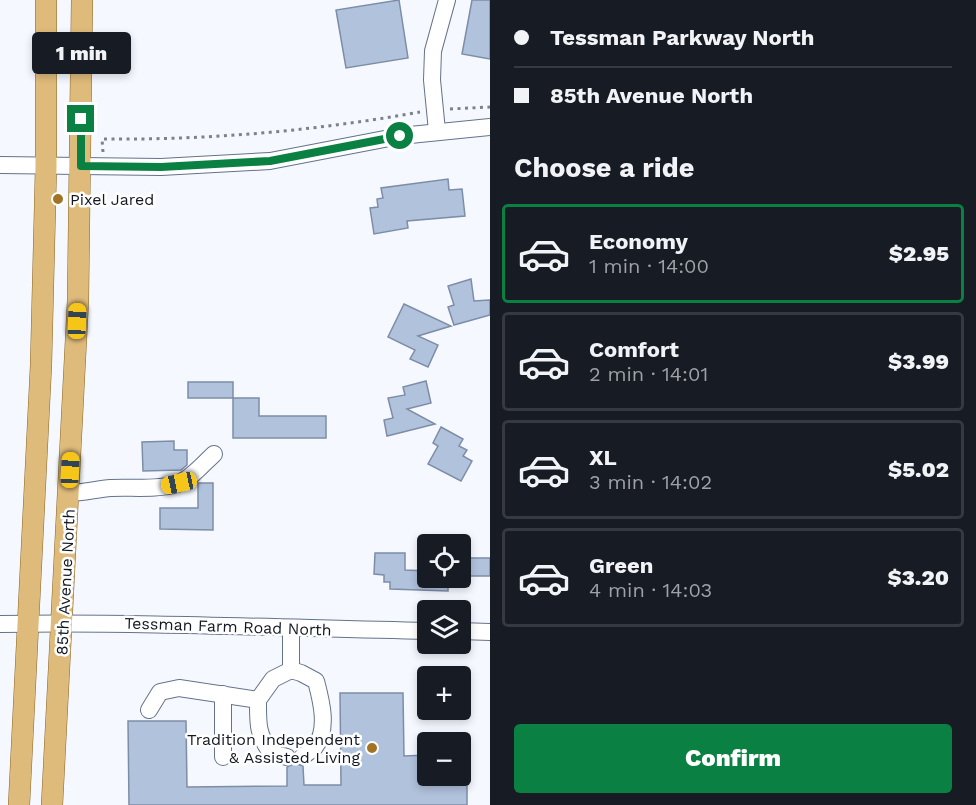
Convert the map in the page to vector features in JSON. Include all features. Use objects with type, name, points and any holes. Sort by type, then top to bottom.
[{"type":"main road","points":[[19,805],[40,365],[46,166],[46,0]]},
{"type":"main road","name":"85th Avenue North","points":[[52,805],[78,300],[82,0]]},
{"type":"street","points":[[437,131],[432,80],[433,51],[447,0]]},
{"type":"street","points":[[0,165],[161,167],[270,161],[400,136],[490,127]]},
{"type":"street","points":[[69,493],[179,483],[214,454]]},
{"type":"street","name":"Tessman Farm Road North","points":[[0,624],[166,623],[417,631]]},
{"type":"street","points":[[291,628],[291,670]]},
{"type":"street","points":[[471,631],[490,632]]},
{"type":"street","points":[[291,670],[301,672],[316,681],[322,704],[322,729],[315,746],[295,756],[271,753],[261,740],[258,723],[258,700],[273,679],[291,670]]},
{"type":"street","points":[[148,710],[160,692],[179,688],[258,700]]},
{"type":"street","points":[[223,694],[223,756]]},
{"type":"path","points":[[446,109],[490,106]]},
{"type":"path","points":[[102,139],[148,140],[249,135],[354,123],[425,111]]},
{"type":"building","points":[[399,0],[408,58],[346,68],[336,10]]},
{"type":"building","points":[[472,0],[490,0],[490,59],[462,54]]},
{"type":"building","points":[[448,179],[449,190],[462,189],[465,216],[407,221],[408,228],[374,234],[370,208],[378,207],[377,199],[383,198],[381,188]]},
{"type":"building","points":[[471,279],[474,301],[490,300],[490,315],[454,325],[448,307],[454,305],[448,286]]},
{"type":"building","points":[[404,304],[451,326],[418,336],[438,345],[428,367],[410,359],[415,350],[388,337]]},
{"type":"building","points":[[426,381],[431,403],[407,409],[435,424],[387,436],[384,420],[393,418],[388,398],[405,395],[403,387]]},
{"type":"building","points":[[188,382],[233,382],[233,398],[188,398]]},
{"type":"building","points":[[233,398],[259,398],[259,416],[326,416],[326,438],[233,438]]},
{"type":"building","points":[[441,427],[463,439],[459,446],[467,450],[463,456],[472,461],[461,481],[428,464],[438,446],[433,443]]},
{"type":"building","points":[[174,441],[174,450],[187,450],[187,465],[181,470],[143,471],[142,442]]},
{"type":"building","points":[[198,483],[213,483],[213,530],[160,529],[160,508],[198,508]]},
{"type":"building","points":[[375,553],[405,553],[405,570],[417,571],[417,588],[448,588],[448,591],[390,589],[390,582],[384,582],[384,575],[374,574]]},
{"type":"building","points":[[471,558],[490,558],[490,576],[471,576]]},
{"type":"building","name":"Tradition Independent & Assisted Living","points":[[340,693],[403,693],[404,756],[417,755],[417,786],[467,786],[467,805],[129,805],[128,721],[186,721],[187,787],[287,786],[287,767],[295,763],[303,766],[304,785],[341,785]]},
{"type":"place","name":"Pixel Jared","points":[[58,199]]},
{"type":"place","name":"Tradition Independent & Assisted Living","points":[[372,748]]},
{"type":"route","points":[[81,119],[81,166],[161,167],[270,161],[400,136]]}]
